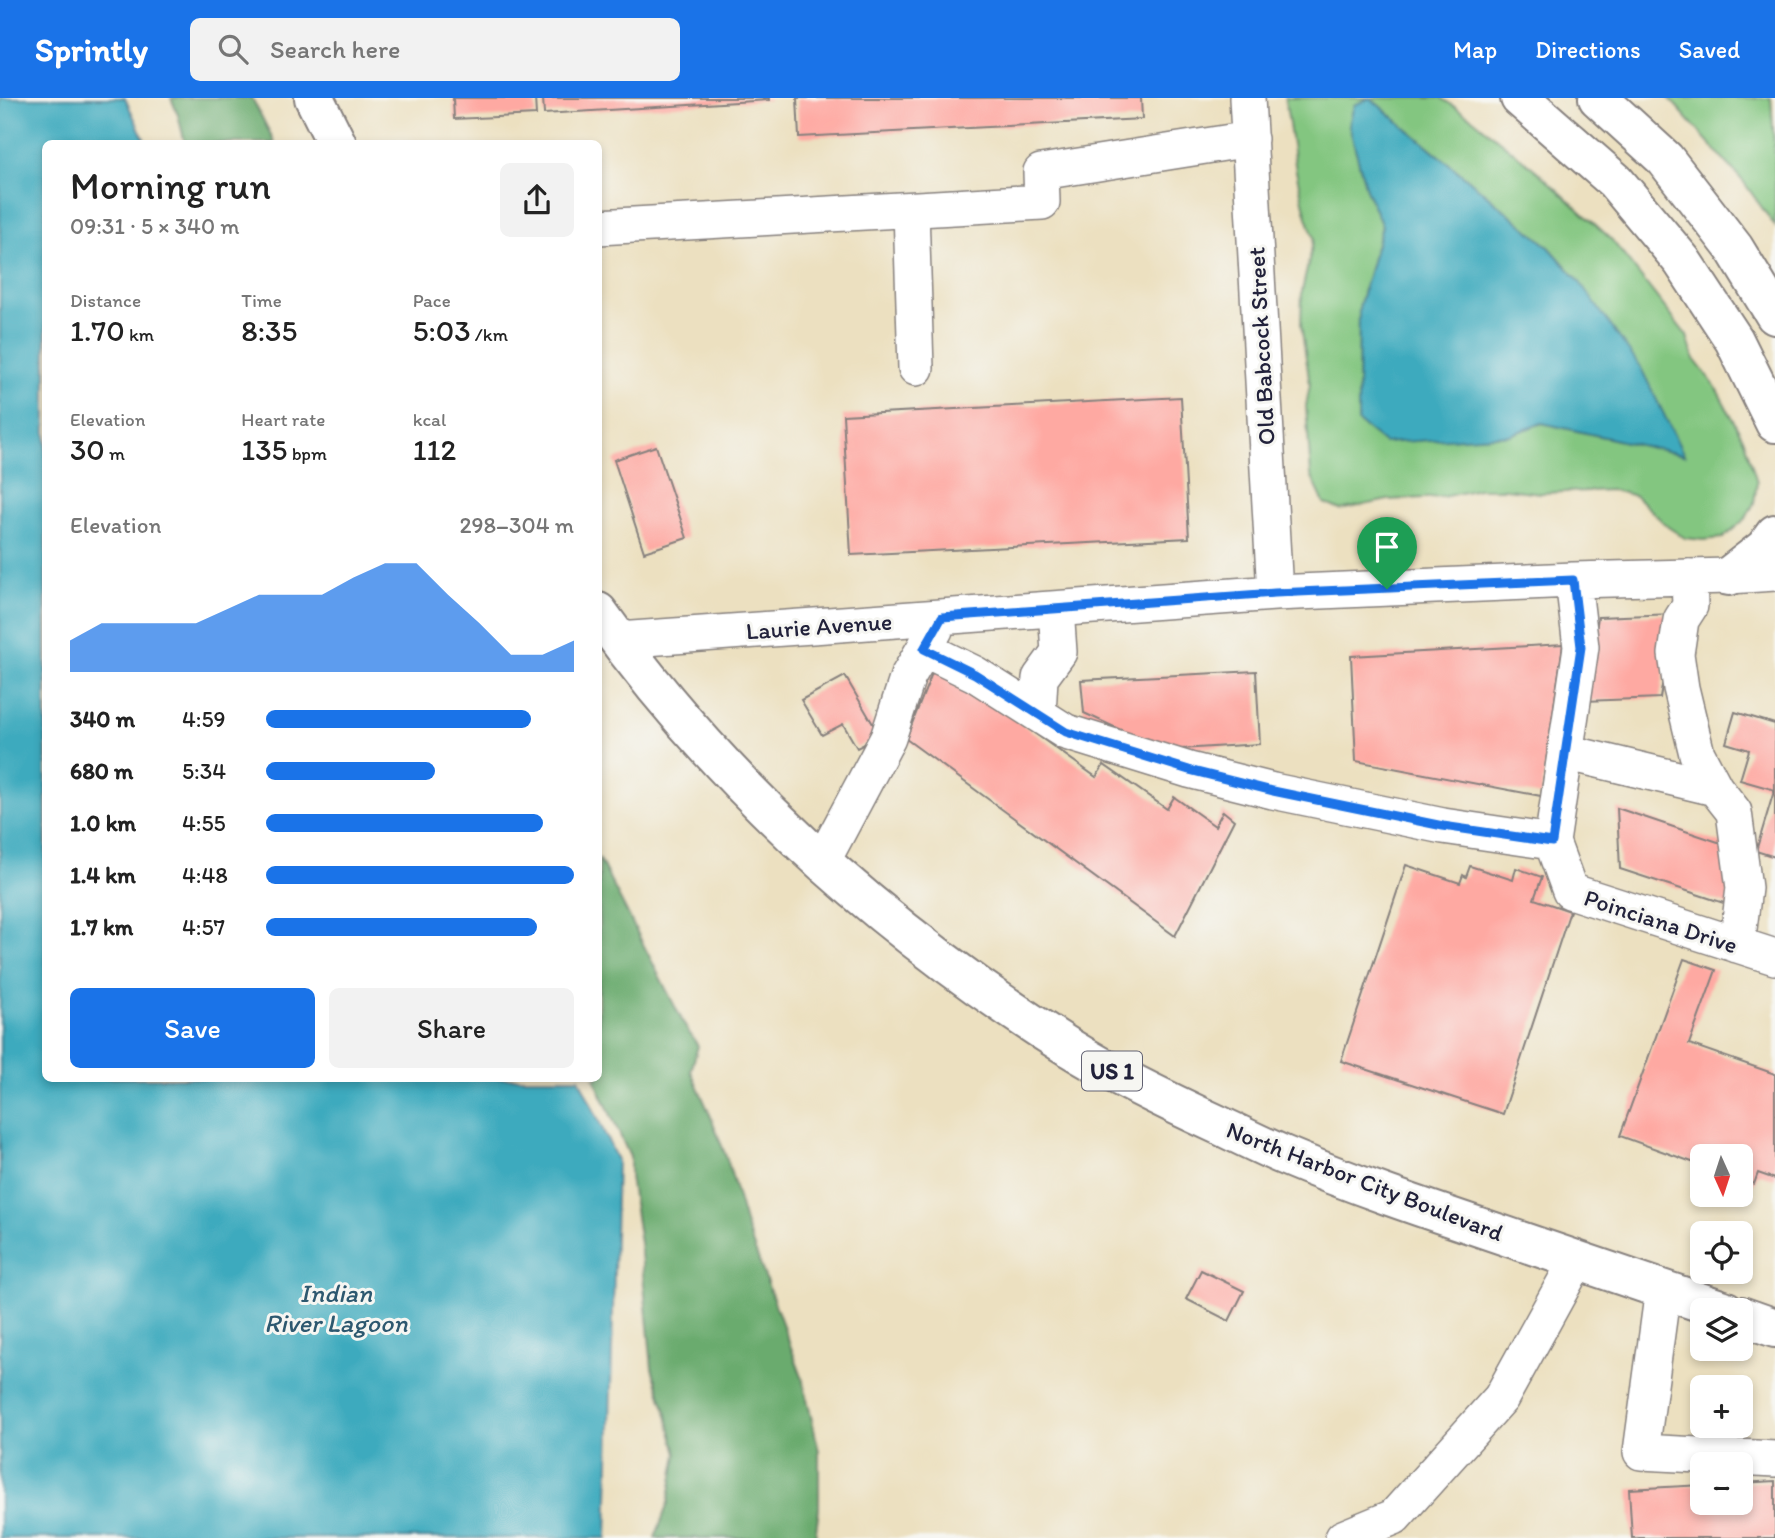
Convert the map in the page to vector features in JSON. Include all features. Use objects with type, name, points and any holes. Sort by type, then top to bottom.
[{"type":"main road","points":[[314,98],[335,140]]},
{"type":"main road","points":[[1520,98],[1615,181],[1682,261],[1734,340],[1775,424]]},
{"type":"main road","points":[[1598,98],[1665,159],[1734,248],[1775,315]]},
{"type":"main road","points":[[1728,576],[1765,548],[1775,534]]},
{"type":"main road","name":"North Harbor City Boulevard","points":[[608,626],[696,737],[776,820],[822,862],[863,899],[966,979],[1072,1049],[1154,1093],[1294,1160],[1397,1199],[1690,1298]]},
{"type":"main road","points":[[1753,1320],[1775,1328]]},
{"type":"street","name":"Old Babcock Street","points":[[1247,98],[1275,593]]},
{"type":"street","points":[[602,227],[1042,202],[1041,172],[1250,139]]},
{"type":"street","points":[[911,210],[916,368]]},
{"type":"street","name":"Laurie Avenue","points":[[608,626],[942,617],[1275,593],[1775,573]]},
{"type":"street","points":[[1689,577],[1690,606],[1681,620],[1676,654],[1696,754],[1715,788],[1734,813],[1744,888],[1737,945]]},
{"type":"street","name":"Poinciana Drive","points":[[1573,580],[1581,647],[1552,842],[1570,891],[1775,957]]},
{"type":"street","points":[[1038,714],[1040,678],[1059,652],[1056,609]]},
{"type":"street","points":[[822,862],[888,738],[908,676],[942,617]]},
{"type":"street","points":[[924,649],[975,674],[1066,732],[1189,770],[1273,791],[1443,826],[1552,842]]},
{"type":"street","points":[[1565,752],[1715,788]]},
{"type":"street","points":[[1343,1538],[1397,1527],[1501,1398],[1577,1260]]},
{"type":"street","points":[[1663,1289],[1641,1452],[1775,1459]]},
{"type":"green space","points":[[171,98],[252,98],[273,140],[184,140]]},
{"type":"green space","points":[[1285,98],[1370,98],[1441,98],[1472,118],[1538,172],[1611,239],[1687,336],[1694,359],[1715,386],[1744,440],[1757,482],[1754,503],[1746,518],[1723,538],[1703,540],[1685,538],[1668,527],[1636,496],[1612,490],[1541,493],[1478,489],[1442,497],[1388,500],[1340,510],[1324,503],[1311,475],[1306,406],[1310,384],[1301,325],[1302,291],[1314,238],[1296,171]],"holes":[[[1370,98],[1549,247],[1579,281],[1684,455],[1542,423],[1510,435],[1384,442],[1358,422],[1359,308],[1382,226],[1366,189],[1349,125]]]},
{"type":"green space","points":[[1669,98],[1771,98],[1775,158],[1775,226],[1743,181]]},
{"type":"green space","points":[[602,864],[686,1028],[698,1046],[691,1071],[728,1162],[746,1226],[802,1377],[819,1451],[819,1508],[815,1538],[655,1538],[668,1503],[677,1454],[652,1368],[630,1157],[596,1082],[602,1082]]},
{"type":"water","name":"Indian River Lagoon","points":[[0,98],[125,98],[145,140],[42,140],[42,1082],[581,1082],[617,1160],[607,1538],[0,1538]]},
{"type":"water","points":[[1370,98],[1549,247],[1579,281],[1641,368],[1684,455],[1542,423],[1510,435],[1384,443],[1358,422],[1359,308],[1382,226],[1366,189],[1349,125],[1354,105]]},
{"type":"building","points":[[453,98],[535,98],[536,115],[454,119]]},
{"type":"building","points":[[543,98],[769,98],[769,100],[544,114]]},
{"type":"building","points":[[797,98],[1141,98],[1142,119],[799,137]]},
{"type":"building","points":[[1181,397],[1189,538],[851,555],[843,415]]},
{"type":"building","points":[[656,446],[687,538],[644,552],[614,460]]},
{"type":"building","points":[[1674,614],[1660,698],[1585,701],[1598,617]]},
{"type":"building","points":[[1563,644],[1541,796],[1356,761],[1351,656]]},
{"type":"building","points":[[936,663],[1096,777],[1104,765],[1167,809],[1174,797],[1215,826],[1223,811],[1234,820],[1175,936],[906,739]]},
{"type":"building","points":[[1256,671],[1260,744],[1164,750],[1084,713],[1081,680]]},
{"type":"building","points":[[845,676],[880,736],[857,748],[843,724],[822,735],[801,700]]},
{"type":"building","points":[[1735,712],[1775,724],[1775,790],[1740,780],[1749,750],[1726,743]]},
{"type":"building","points":[[1775,791],[1775,857],[1756,851]]},
{"type":"building","points":[[1617,808],[1727,845],[1730,905],[1620,869]]},
{"type":"building","points":[[1406,865],[1460,883],[1463,875],[1466,877],[1470,866],[1513,880],[1516,868],[1542,877],[1534,899],[1570,911],[1503,1114],[1341,1061]]},
{"type":"building","points":[[1684,959],[1716,970],[1689,1044],[1775,1074],[1775,1179],[1758,1173],[1754,1184],[1754,1144],[1690,1144],[1690,1161],[1620,1136]]},
{"type":"building","points":[[1201,1270],[1244,1291],[1229,1321],[1186,1299]]},
{"type":"building","points":[[1775,1481],[1775,1538],[1632,1538],[1629,1489],[1690,1486],[1690,1515],[1753,1515],[1753,1482]]},
{"type":"route","points":[[1573,580],[1581,647],[1552,842],[1443,826],[1273,791],[1189,770],[1066,732],[975,674],[924,649],[942,617],[1275,593],[1387,589],[1573,580]]}]
